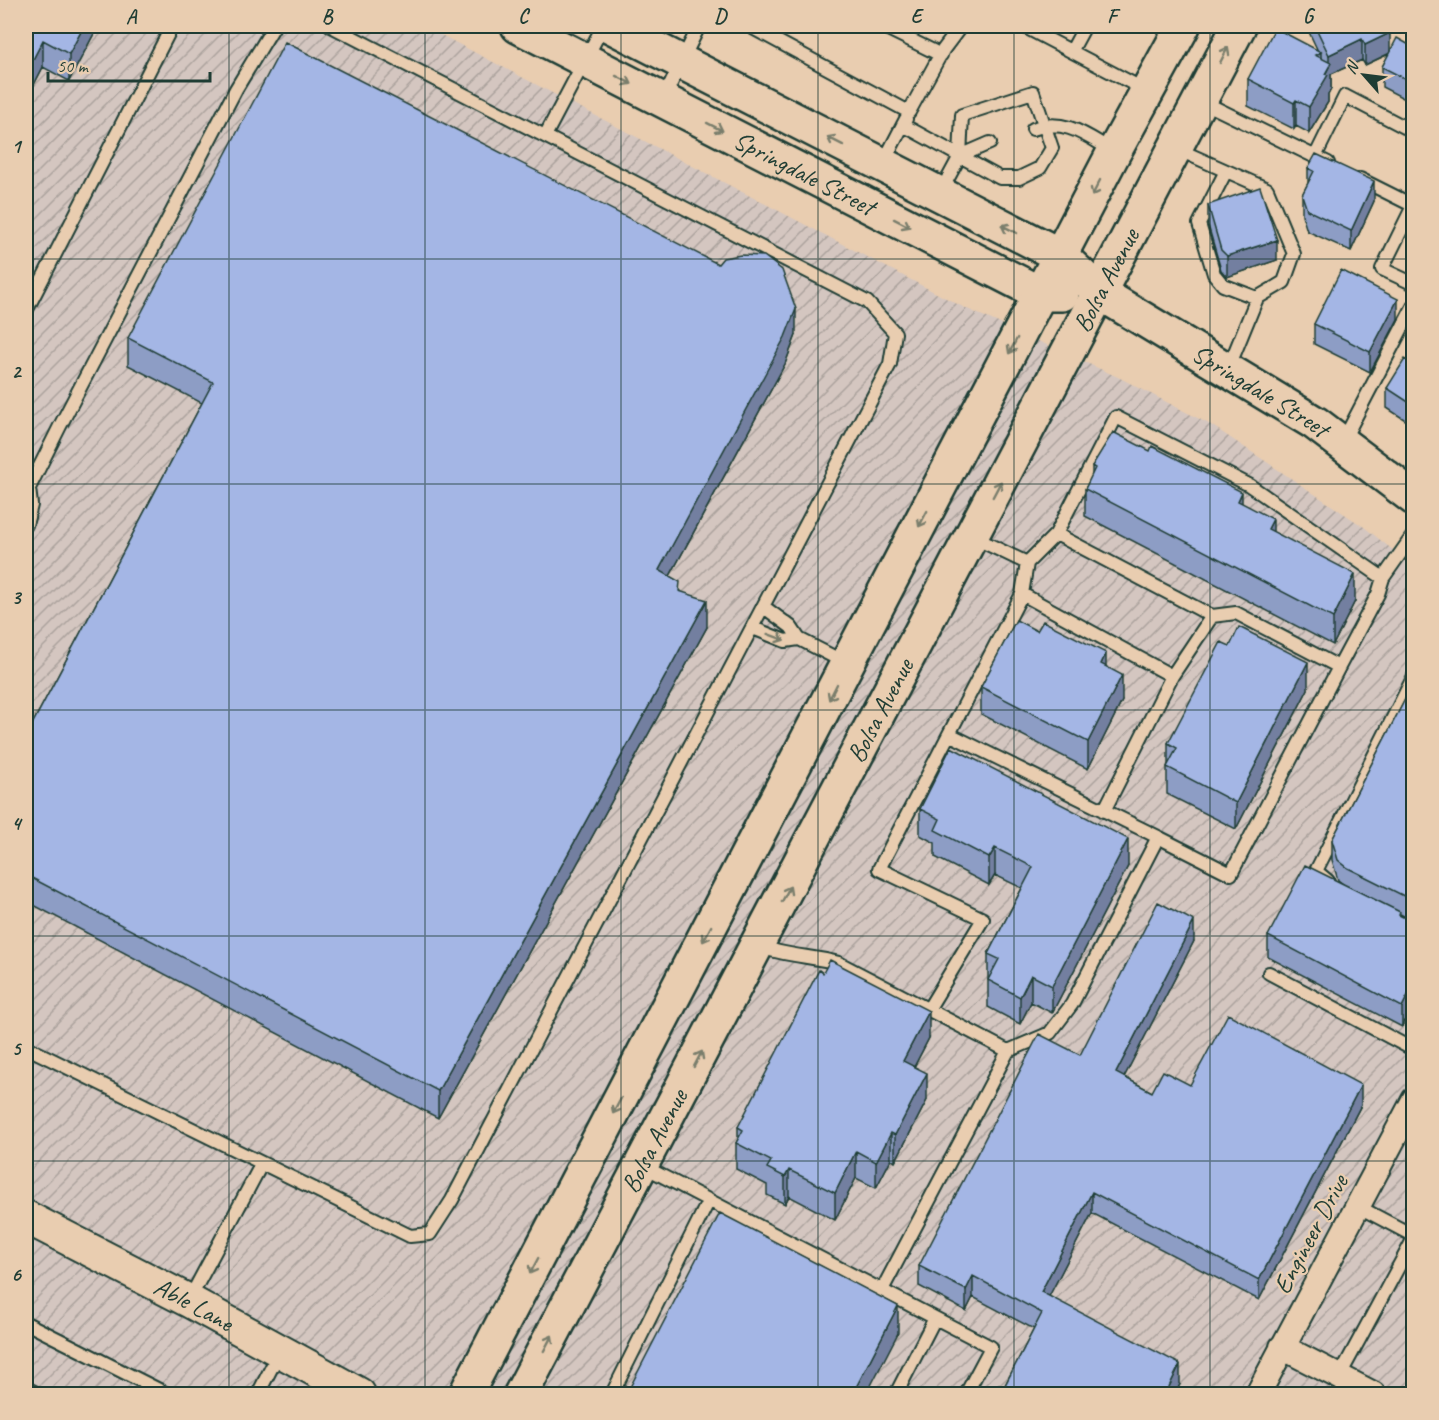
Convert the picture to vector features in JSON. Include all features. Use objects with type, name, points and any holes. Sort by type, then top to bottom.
[{"type":"main road","name":"Springdale Street","points":[[518,26],[1041,294],[1100,293]]},
{"type":"main road","name":"Springdale Street","points":[[611,26],[1061,256],[1100,293],[1343,442],[1413,498]]},
{"type":"main road","name":"Bolsa Avenue","points":[[466,1395],[1114,152],[1183,26]]},
{"type":"main road","name":"Bolsa Avenue","points":[[521,1395],[1239,26]]},
{"type":"main road","points":[[758,946],[744,936],[739,923],[742,906],[805,790],[809,771],[802,751]]},
{"type":"street","name":"Engineer Drive","points":[[1258,1395],[1413,1100]]},
{"type":"street","name":"Able Lane","points":[[26,1217],[189,1301],[359,1395]]},
{"type":"street","points":[[1282,1347],[1373,1395]]},
{"type":"lane","points":[[26,311],[172,26]]},
{"type":"lane","points":[[26,525],[31,505],[29,488],[236,89],[274,26]]},
{"type":"lane","points":[[26,1047],[410,1236],[430,1234],[452,1200],[890,364],[895,333],[867,302],[331,26]]},
{"type":"lane","points":[[545,136],[603,26]]},
{"type":"lane","points":[[663,100],[699,26]]},
{"type":"lane","points":[[749,26],[909,112]]},
{"type":"lane","points":[[882,26],[940,55]]},
{"type":"lane","points":[[882,165],[940,55],[960,26]]},
{"type":"lane","points":[[1023,26],[1148,91]]},
{"type":"lane","points":[[1072,50],[1085,26]]},
{"type":"lane","points":[[903,125],[960,156],[1000,178],[1019,178],[1040,168],[1052,148],[1038,127],[1033,92],[962,115],[960,156],[939,194]]},
{"type":"lane","points":[[1315,157],[1345,96],[1413,132]]},
{"type":"lane","points":[[1200,100],[1413,206],[1382,269],[1413,284]]},
{"type":"lane","points":[[1038,127],[1068,126],[1114,152]]},
{"type":"lane","points":[[960,156],[990,143]]},
{"type":"lane","points":[[1175,148],[1268,189],[1294,254],[1284,282],[1257,298],[1228,370]]},
{"type":"lane","points":[[1226,171],[1199,225],[1215,274],[1223,285],[1257,298]]},
{"type":"lane","points":[[1343,442],[1413,305]]},
{"type":"lane","points":[[929,1008],[983,919],[879,869],[1022,594],[1027,563],[1056,534],[1116,417],[1249,485],[1383,578]]},
{"type":"lane","points":[[1056,534],[1212,616],[1236,613],[1339,667]]},
{"type":"lane","points":[[949,734],[1231,874],[1378,594],[1383,578],[1413,534]]},
{"type":"lane","points":[[972,537],[1027,563]]},
{"type":"lane","points":[[1022,594],[1172,676]]},
{"type":"lane","points":[[764,607],[791,627],[799,639],[847,663]]},
{"type":"lane","points":[[1104,811],[1172,676],[1212,616]]},
{"type":"lane","points":[[753,628],[785,641],[799,639]]},
{"type":"lane","points":[[1334,887],[1316,871],[1413,676]]},
{"type":"lane","points":[[882,1290],[1008,1051],[1050,1033],[1072,1004],[1158,837]]},
{"type":"lane","points":[[758,946],[781,955],[820,958],[839,963],[1008,1051]]},
{"type":"lane","points":[[1269,974],[1413,1050]]},
{"type":"lane","points":[[189,1301],[262,1163]]},
{"type":"lane","points":[[642,1166],[992,1347],[966,1395]]},
{"type":"lane","points":[[612,1395],[709,1200]]},
{"type":"lane","points":[[1339,1377],[1413,1237],[1357,1206]]},
{"type":"lane","points":[[896,1395],[935,1318]]},
{"type":"lane","points":[[26,1323],[167,1395]]},
{"type":"lane","points":[[258,1395],[280,1351]]},
{"type":"lane","points":[[26,1388],[38,1395]]},
{"type":"shaded area","points":[[26,26],[424,26],[963,307],[1120,378],[1211,425],[1364,527],[1413,566],[1413,1394],[26,1394]]},
{"type":"building","points":[[26,26],[84,26],[69,54],[43,40],[26,73]]},
{"type":"building","points":[[1315,26],[1387,26],[1390,33],[1365,45],[1362,39],[1329,55]]},
{"type":"building","points":[[1275,28],[1321,52],[1315,55],[1331,63],[1325,74],[1328,75],[1309,107],[1296,100],[1294,103],[1248,79]]},
{"type":"building","points":[[1397,38],[1413,47],[1413,90],[1409,87],[1412,82],[1382,67]]},
{"type":"building","points":[[285,42],[718,264],[723,258],[741,255],[764,256],[782,270],[796,309],[785,337],[659,570],[680,582],[679,591],[707,600],[438,1091],[26,875],[26,736],[213,382],[128,338]]},
{"type":"building","points":[[1316,154],[1374,181],[1351,231],[1307,210],[1302,195],[1314,171],[1308,168]]},
{"type":"building","points":[[1260,187],[1277,240],[1227,256],[1221,250],[1208,205]]},
{"type":"building","points":[[1341,270],[1398,299],[1370,352],[1314,324]]},
{"type":"building","points":[[1413,355],[1413,405],[1387,388],[1405,359],[1410,362]]},
{"type":"building","points":[[1113,432],[1150,451],[1152,446],[1242,492],[1238,501],[1273,519],[1268,529],[1355,574],[1333,618],[1085,489],[1095,468],[1092,466]]},
{"type":"building","points":[[1016,620],[1037,631],[1043,621],[1106,653],[1101,664],[1122,675],[1088,742],[981,687]]},
{"type":"building","points":[[1239,627],[1308,662],[1236,803],[1167,767],[1177,748],[1168,743],[1221,642],[1230,646]]},
{"type":"building","points":[[1413,684],[1413,888],[1408,898],[1348,868],[1338,860],[1332,840]]},
{"type":"building","points":[[951,747],[1128,839],[1052,986],[1031,975],[1020,997],[988,980],[999,959],[988,954],[1033,867],[995,848],[989,858],[935,830],[940,819],[920,809]]},
{"type":"building","points":[[1305,865],[1400,912],[1399,915],[1413,922],[1413,985],[1402,1007],[1268,936]]},
{"type":"building","points":[[1158,902],[1194,921],[1116,1073],[1152,1092],[1163,1071],[1190,1085],[1228,1014],[1361,1085],[1259,1280],[1092,1192],[1041,1292],[1180,1364],[1165,1395],[994,1395],[999,1385],[1004,1387],[1042,1313],[973,1276],[966,1290],[919,1266],[1039,1034],[1080,1055]]},
{"type":"building","points":[[830,960],[929,1011],[903,1061],[927,1073],[895,1135],[891,1133],[876,1162],[856,1151],[835,1193],[789,1170],[785,1177],[767,1168],[771,1161],[736,1143],[743,1130],[738,1127],[819,970],[823,973]]},
{"type":"building","points":[[720,1213],[898,1306],[852,1395],[626,1395]]}]
